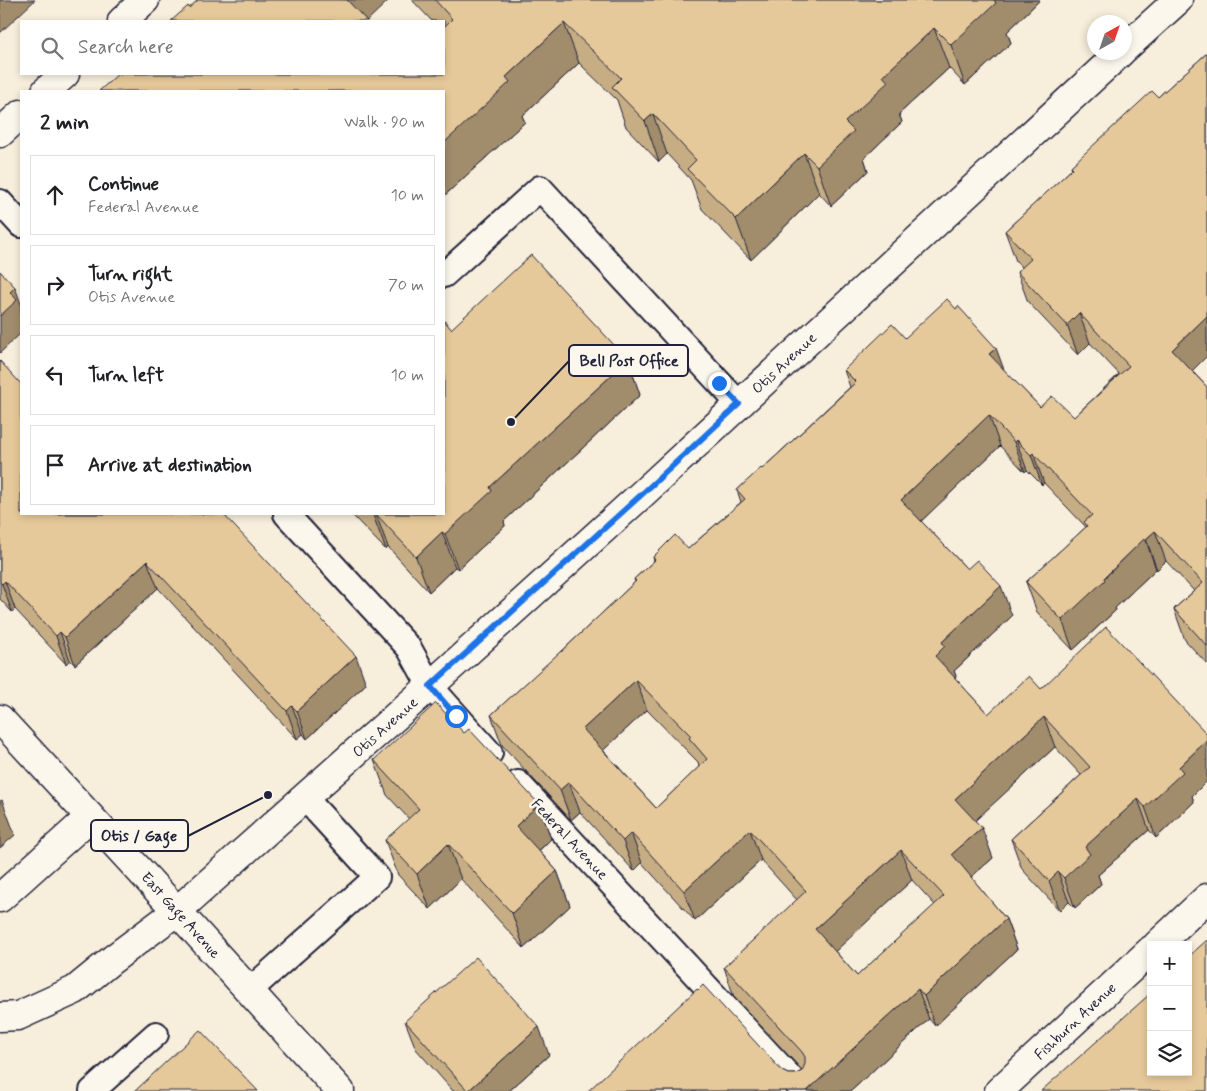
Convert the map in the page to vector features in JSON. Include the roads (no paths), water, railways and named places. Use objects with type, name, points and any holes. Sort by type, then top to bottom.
[{"type":"street","points":[[123,20],[145,0]]},
{"type":"street","points":[[1132,42],[1178,0]]},
{"type":"street","name":"Otis Avenue","points":[[0,1017],[18,1016],[75,990],[177,910],[305,798],[648,489],[1112,60]]},
{"type":"street","points":[[47,90],[64,75]]},
{"type":"street","points":[[0,133],[20,115]]},
{"type":"street","name":"East Gage Avenue","points":[[0,718],[340,1091]]},
{"type":"street","points":[[0,898],[90,816]]},
{"type":"street","points":[[1161,941],[1207,898]]},
{"type":"street","name":"Fishburn Avenue","points":[[999,1091],[1147,954]]},
{"type":"lane","points":[[445,274],[540,188],[739,404]]},
{"type":"lane","points":[[0,202],[20,224]]},
{"type":"lane","name":"Federal Avenue","points":[[287,515],[409,648],[430,686],[456,716],[803,1091]]},
{"type":"lane","points":[[249,991],[377,877],[305,798]]},
{"type":"lane","points":[[92,1091],[156,1034]]},
{"type":"place","name":"Bell Post Office","points":[[511,422]]},
{"type":"place","name":"Otis / Gage","points":[[268,795]]}]
